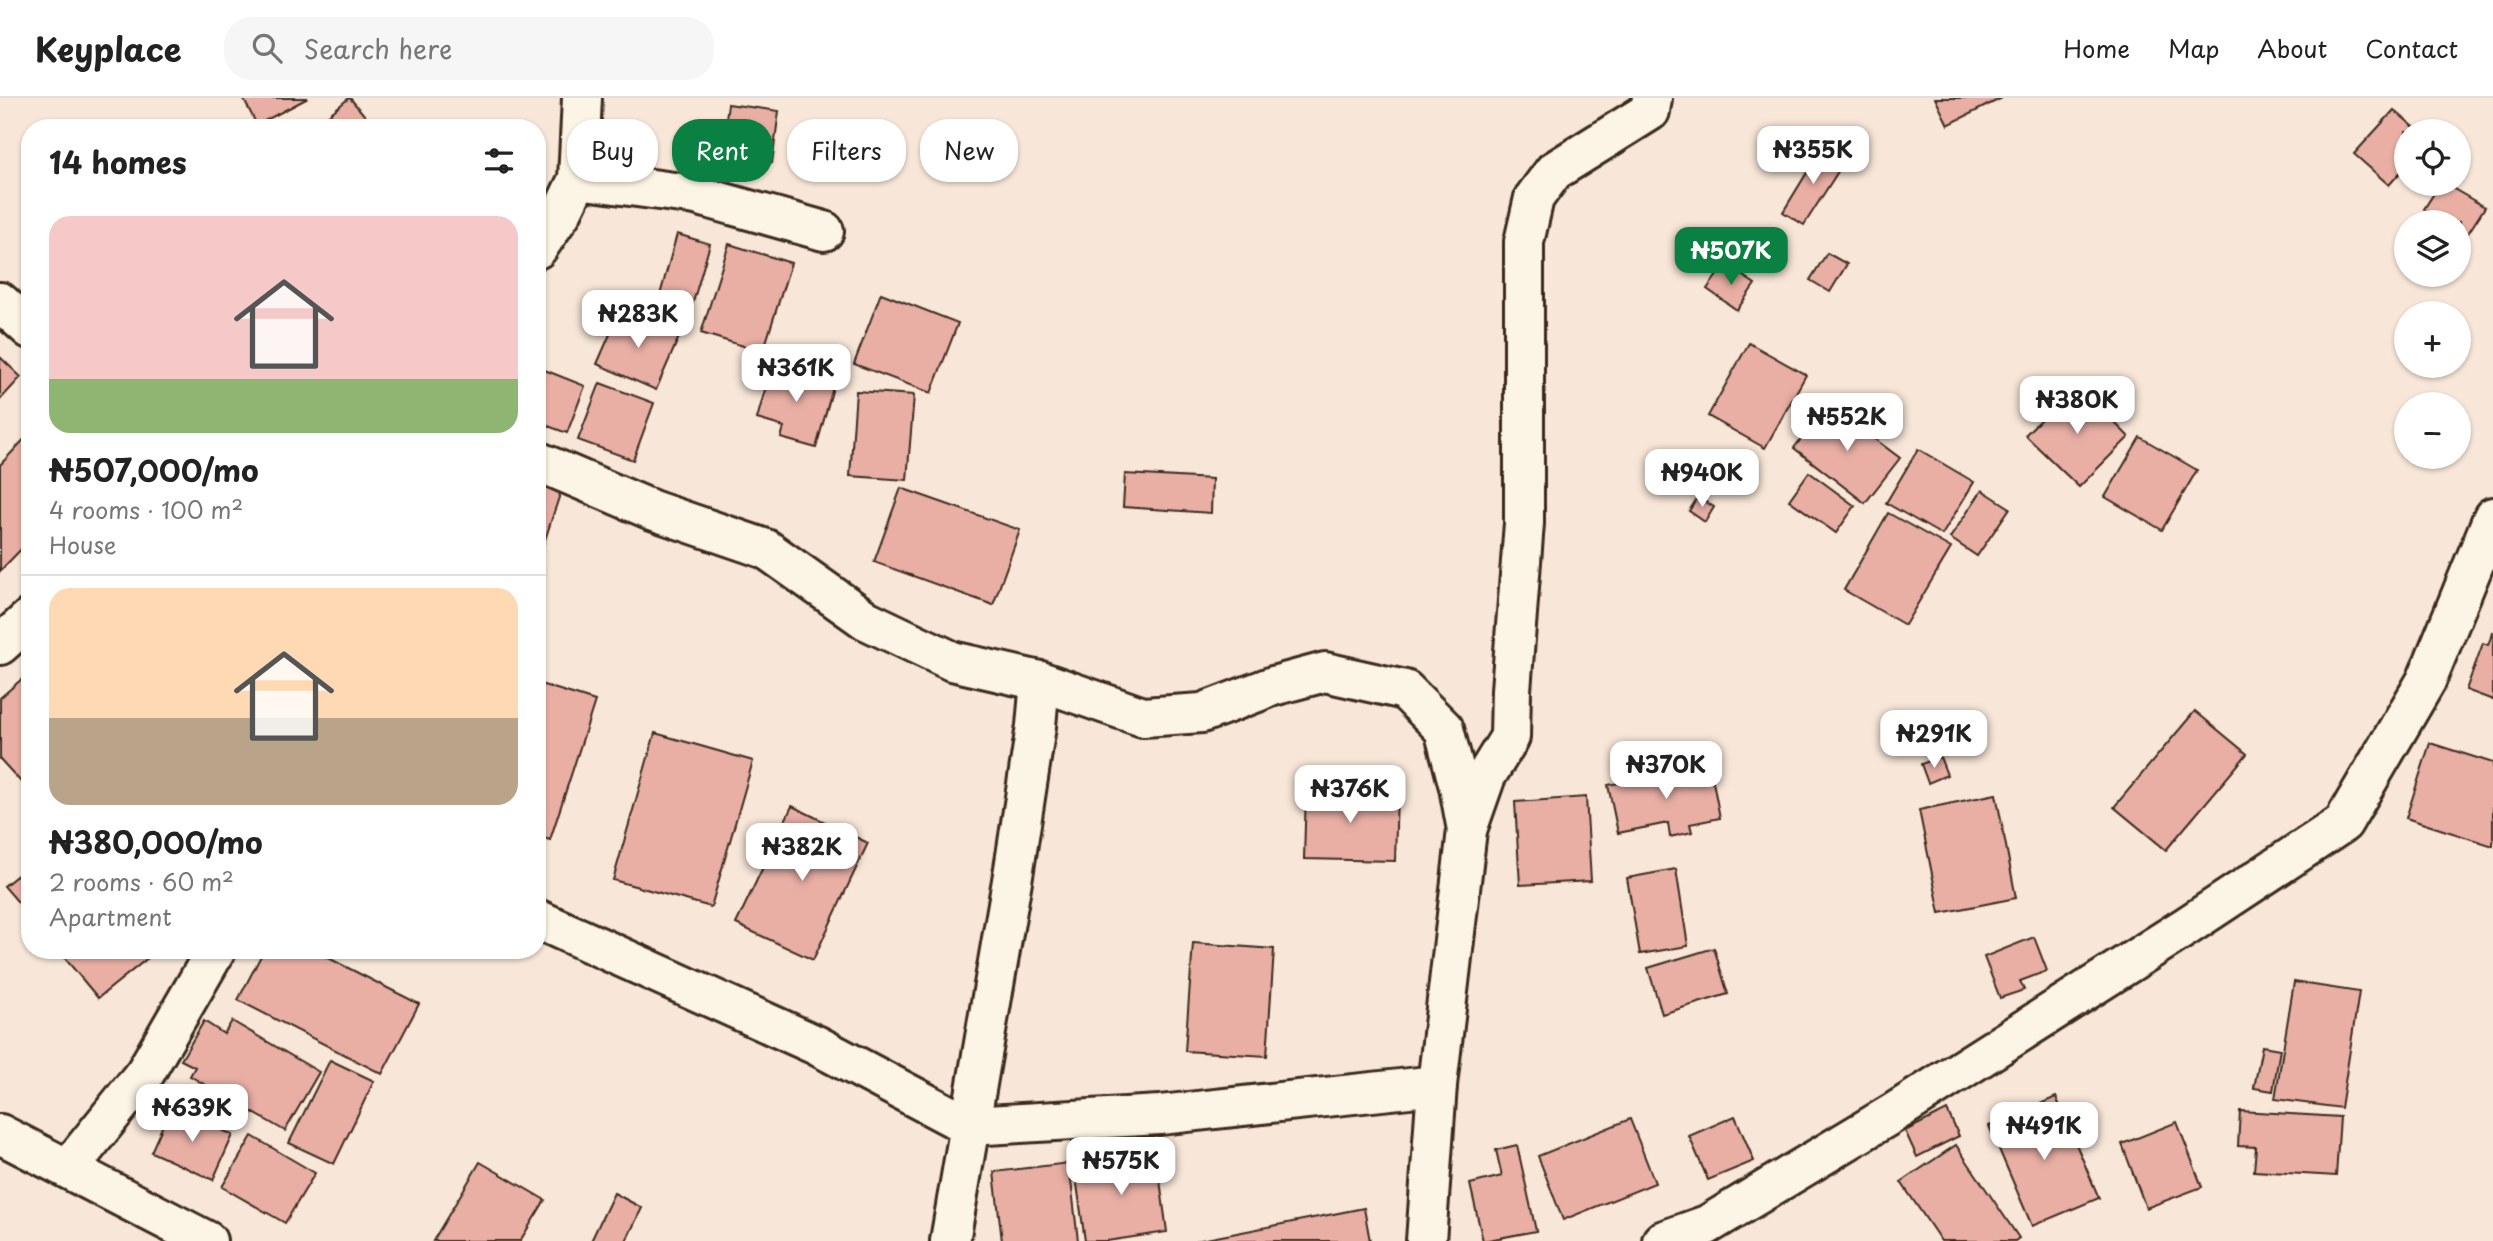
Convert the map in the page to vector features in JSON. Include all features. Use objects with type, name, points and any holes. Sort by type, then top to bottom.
[{"type":"street","points":[[581,119],[582,98]]},
{"type":"street","points":[[1426,1241],[1437,1085],[1467,831],[1486,776],[1510,737],[1524,523],[1524,242],[1534,198],[1554,171],[1650,111],[1651,98]]},
{"type":"street","points":[[546,236],[562,212],[577,182]]},
{"type":"street","points":[[600,182],[695,195],[824,231]]},
{"type":"street","points":[[0,302],[21,322]]},
{"type":"street","points":[[546,465],[652,510],[766,549],[866,620],[952,661],[1040,681],[1143,717],[1202,713],[1273,686],[1325,672],[1405,690],[1444,729],[1467,831]]},
{"type":"street","points":[[1662,1241],[1707,1225],[1895,1112],[2187,926],[2343,822],[2426,681],[2493,517]]},
{"type":"street","points":[[0,646],[21,626]]},
{"type":"street","points":[[950,1241],[1016,856],[1036,726],[1040,681]]},
{"type":"street","points":[[546,923],[816,1045],[969,1126],[1160,1115],[1437,1085]]},
{"type":"street","points":[[68,1169],[145,1073],[211,959]]},
{"type":"street","points":[[0,1134],[206,1241]]},
{"type":"building","points":[[243,98],[308,98],[268,119],[254,119]]},
{"type":"building","points":[[349,98],[368,119],[324,119]]},
{"type":"building","points":[[1935,98],[2002,98],[1948,125]]},
{"type":"building","points":[[728,104],[779,111],[773,156],[773,119],[726,119]]},
{"type":"building","points":[[2394,110],[2405,119],[2394,119],[2394,179],[2389,185],[2354,154]]},
{"type":"building","points":[[1822,148],[1844,162],[1804,225],[1783,212]]},
{"type":"building","points":[[2432,196],[2466,196],[2485,207],[2471,229],[2471,210],[2424,209]]},
{"type":"building","points":[[677,234],[710,244],[687,323],[655,313]]},
{"type":"building","points":[[729,244],[791,263],[763,352],[701,333]]},
{"type":"building","points":[[1827,253],[1847,264],[1830,292],[1810,280]]},
{"type":"building","points":[[1725,264],[1755,284],[1737,310],[1707,289]]},
{"type":"building","points":[[881,293],[958,323],[931,393],[854,364]]},
{"type":"building","points":[[620,311],[679,337],[656,390],[597,364]]},
{"type":"building","points":[[1749,343],[1806,375],[1765,448],[1708,416]]},
{"type":"building","points":[[0,357],[21,377],[0,400]]},
{"type":"building","points":[[772,364],[835,380],[816,448],[781,438],[784,427],[757,419]]},
{"type":"building","points":[[546,371],[585,386],[567,433],[546,425]]},
{"type":"building","points":[[600,383],[654,403],[633,460],[578,440]]},
{"type":"building","points":[[2076,384],[2129,437],[2079,487],[2025,435]]},
{"type":"building","points":[[856,391],[914,395],[907,480],[850,476]]},
{"type":"building","points":[[1828,404],[1900,458],[1865,503],[1794,448]]},
{"type":"building","points":[[2140,437],[2197,470],[2162,530],[2105,497]]},
{"type":"building","points":[[21,443],[21,549],[0,571],[0,465]]},
{"type":"building","points":[[1918,449],[1974,482],[1942,535],[1886,503]]},
{"type":"building","points":[[1809,472],[1855,506],[1836,533],[1789,500]]},
{"type":"building","points":[[1125,474],[1212,479],[1211,513],[1123,507]]},
{"type":"building","points":[[546,478],[564,482],[546,537]]},
{"type":"building","points":[[901,488],[1020,530],[993,605],[874,562]]},
{"type":"building","points":[[1982,490],[2010,508],[1977,556],[1950,538]]},
{"type":"building","points":[[1698,497],[1714,507],[1705,522],[1689,511]]},
{"type":"building","points":[[1888,513],[1951,548],[1905,625],[1844,590]]},
{"type":"building","points":[[2493,631],[2493,700],[2466,690],[2483,643],[2488,645]]},
{"type":"building","points":[[21,680],[21,782],[0,759],[0,698]]},
{"type":"building","points":[[546,686],[595,701],[550,840],[546,839]]},
{"type":"building","points":[[2195,711],[2247,754],[2166,850],[2114,807]]},
{"type":"building","points":[[655,733],[753,761],[711,907],[613,880]]},
{"type":"building","points":[[2430,743],[2493,763],[2493,846],[2406,818]]},
{"type":"building","points":[[1940,757],[1947,775],[1928,783],[1921,764]]},
{"type":"building","points":[[1710,766],[1720,818],[1690,824],[1692,832],[1670,837],[1668,823],[1618,833],[1608,785]]},
{"type":"building","points":[[1306,789],[1397,792],[1395,861],[1304,859]]},
{"type":"building","points":[[1996,794],[2016,898],[1940,913],[1919,810]]},
{"type":"building","points":[[1586,797],[1591,881],[1520,885],[1515,802]]},
{"type":"building","points":[[792,806],[868,843],[813,960],[736,924]]},
{"type":"building","points":[[1676,869],[1688,946],[1640,954],[1627,878]]},
{"type":"building","points":[[21,872],[21,906],[4,886]]},
{"type":"building","points":[[2034,937],[2047,971],[2020,981],[2024,990],[2000,998],[1984,957]]},
{"type":"building","points":[[1193,943],[1274,949],[1267,1056],[1185,1051]]},
{"type":"building","points":[[1714,948],[1728,994],[1662,1014],[1648,968]]},
{"type":"building","points":[[66,959],[147,959],[98,998]]},
{"type":"building","points":[[259,959],[331,959],[419,1004],[382,1074],[238,1000]]},
{"type":"building","points":[[2294,982],[2359,992],[2341,1108],[2275,1099]]},
{"type":"building","points":[[204,1021],[224,1034],[232,1021],[319,1072],[285,1131],[190,1076],[195,1067],[181,1060]]},
{"type":"building","points":[[2262,1046],[2280,1049],[2273,1091],[2254,1088]]},
{"type":"building","points":[[330,1060],[374,1081],[334,1164],[289,1143]]},
{"type":"building","points":[[2056,1097],[2099,1198],[2032,1226],[1989,1126]]},
{"type":"building","points":[[171,1107],[233,1135],[213,1180],[151,1152]]},
{"type":"building","points":[[1947,1110],[1959,1136],[1917,1157],[1905,1131]]},
{"type":"building","points":[[2240,1111],[2340,1117],[2336,1176],[2254,1171],[2256,1147],[2238,1146]]},
{"type":"building","points":[[1735,1116],[1754,1161],[1708,1180],[1689,1136]]},
{"type":"building","points":[[1630,1119],[1655,1183],[1563,1220],[1538,1156]]},
{"type":"building","points":[[2177,1122],[2202,1187],[2146,1208],[2122,1144]]},
{"type":"building","points":[[252,1136],[315,1173],[285,1223],[222,1187]]},
{"type":"building","points":[[1517,1145],[1536,1231],[1483,1241],[1470,1184],[1502,1176],[1496,1150]]},
{"type":"building","points":[[1956,1145],[2019,1238],[2015,1241],[1941,1241],[1901,1182]]},
{"type":"building","points":[[1156,1150],[1167,1232],[1107,1241],[1085,1241],[1074,1163]]},
{"type":"building","points":[[480,1162],[545,1200],[520,1241],[433,1241]]},
{"type":"building","points":[[1069,1163],[1078,1241],[1002,1241],[994,1172]]},
{"type":"building","points":[[614,1193],[642,1208],[626,1241],[591,1241]]},
{"type":"building","points":[[1364,1208],[1370,1241],[1196,1241]]}]
